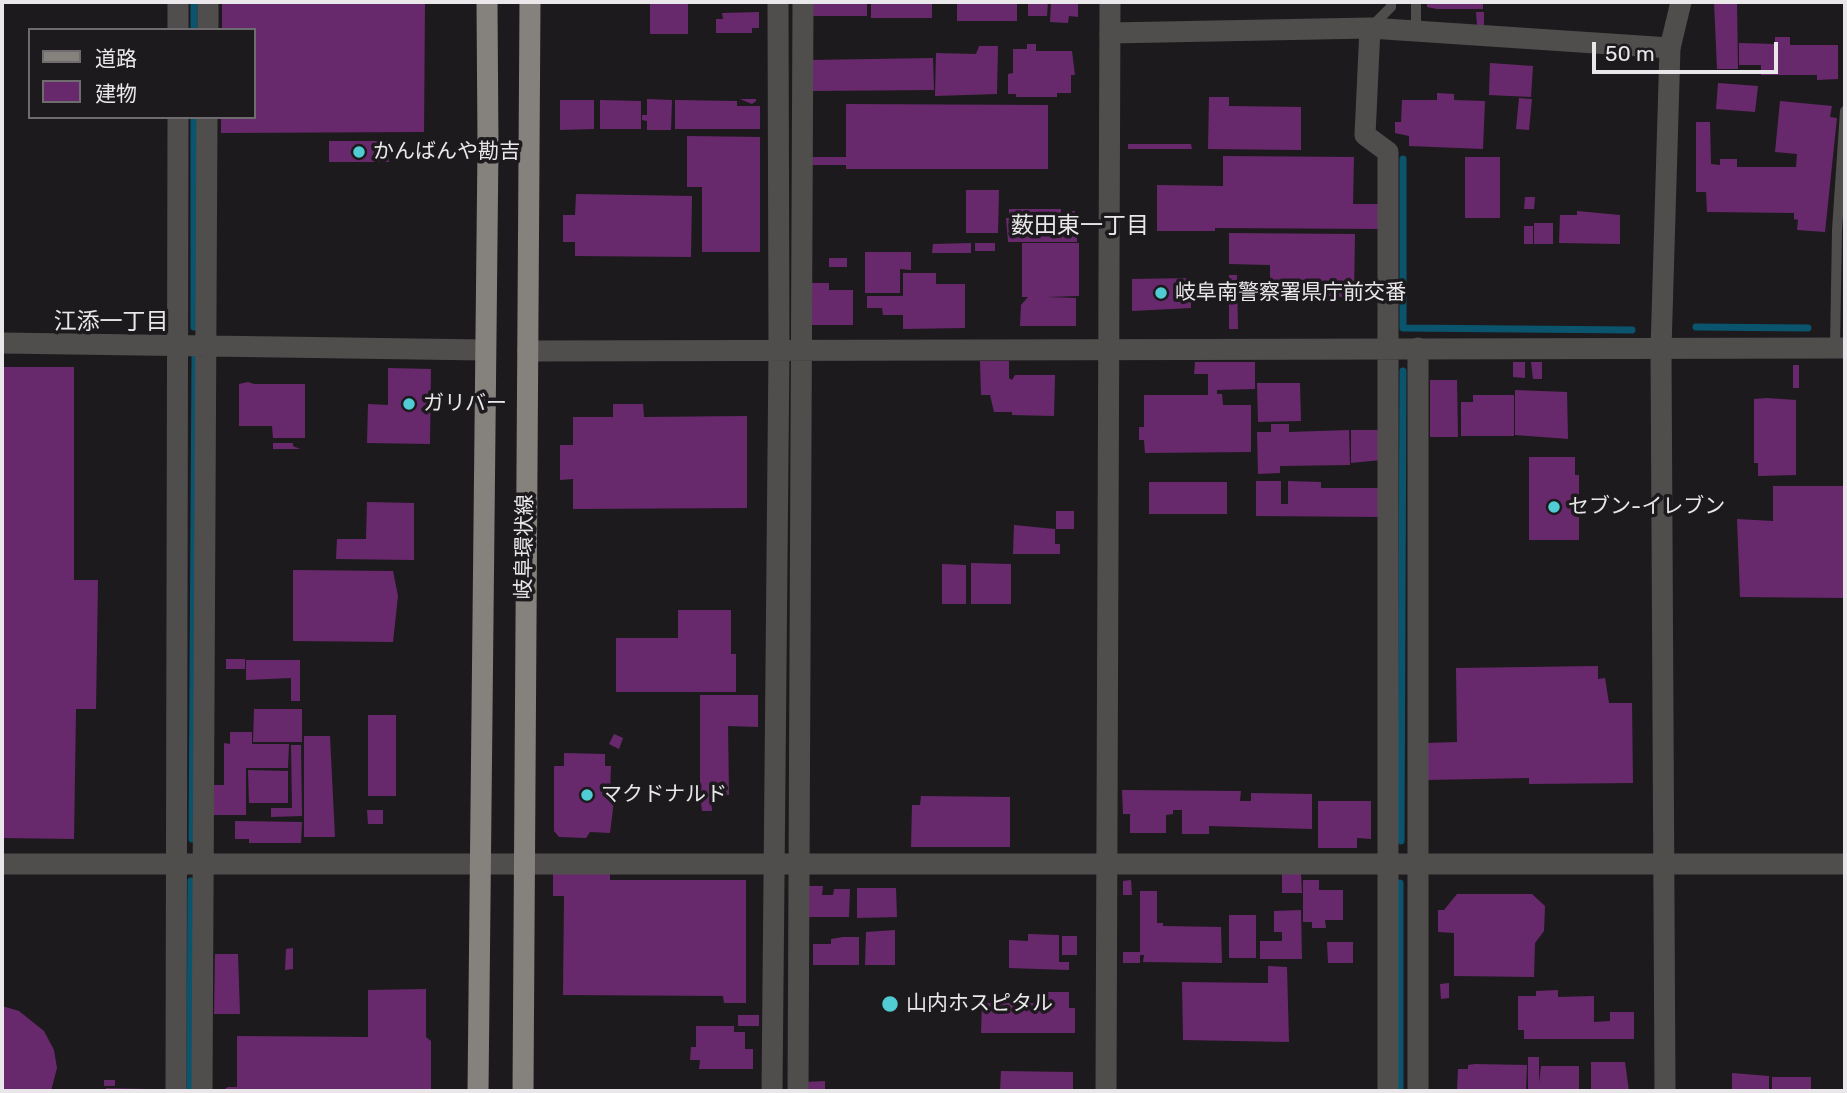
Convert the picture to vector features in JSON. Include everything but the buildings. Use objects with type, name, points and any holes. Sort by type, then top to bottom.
[{"type":"main road","name":"岐阜環状線","points":[[478,1091],[482,864],[487,2]]},
{"type":"main road","name":"岐阜環状線","points":[[523,1091],[526,865],[523,670],[530,2]]},
{"type":"street","points":[[178,2],[178,28]]},
{"type":"street","points":[[208,2],[208,28]]},
{"type":"street","points":[[772,1091],[779,349],[778,2]]},
{"type":"street","points":[[798,1091],[804,350],[803,2]]},
{"type":"street","points":[[1106,1091],[1110,2]]},
{"type":"street","points":[[1665,1091],[1666,864],[1661,349],[1670,48],[1681,2]]},
{"type":"street","points":[[1370,28],[1365,135],[1388,152],[1388,1091]]},
{"type":"street","points":[[1110,33],[1416,29],[1670,48]]},
{"type":"street","points":[[176,1091],[178,119]]},
{"type":"street","points":[[202,1091],[207,119]]},
{"type":"street","points":[[2,343],[485,350]]},
{"type":"street","points":[[1418,348],[1418,1091]]},
{"type":"street","points":[[528,351],[1840,348]]},
{"type":"street","points":[[2,864],[1845,864]]},
{"type":"lane","points":[[1370,28],[1391,7],[1391,2]]},
{"type":"lane","points":[[1416,2],[1416,29]]},
{"type":"lane","points":[[1840,348],[1837,230],[1845,111]]},
{"type":"waterway","points":[[194,2],[194,28]]},
{"type":"waterway","points":[[194,119],[194,327]]},
{"type":"waterway","points":[[1403,159],[1403,328],[1632,330]]},
{"type":"waterway","points":[[1696,327],[1808,328]]},
{"type":"waterway","points":[[192,839],[195,356]]},
{"type":"waterway","points":[[1401,841],[1403,371]]},
{"type":"waterway","points":[[190,1091],[191,881]]},
{"type":"waterway","points":[[1400,883],[1400,1091]]},
{"type":"place","name":"かんばんや勘吉","points":[[359,152]]},
{"type":"place","name":"岐阜南警察署県庁前交番","points":[[1161,293]]},
{"type":"place","name":"ガリバー","points":[[409,404]]},
{"type":"place","name":"セブン-イレブン","points":[[1554,507]]},
{"type":"place","name":"マクドナルド","points":[[587,795]]},
{"type":"place","name":"山内ホスピタル","points":[[890,1004]]},
{"type":"district","name":"薮田東一丁目","points":[[1080,226]]},
{"type":"district","name":"江添一丁目","points":[[111,322]]}]
